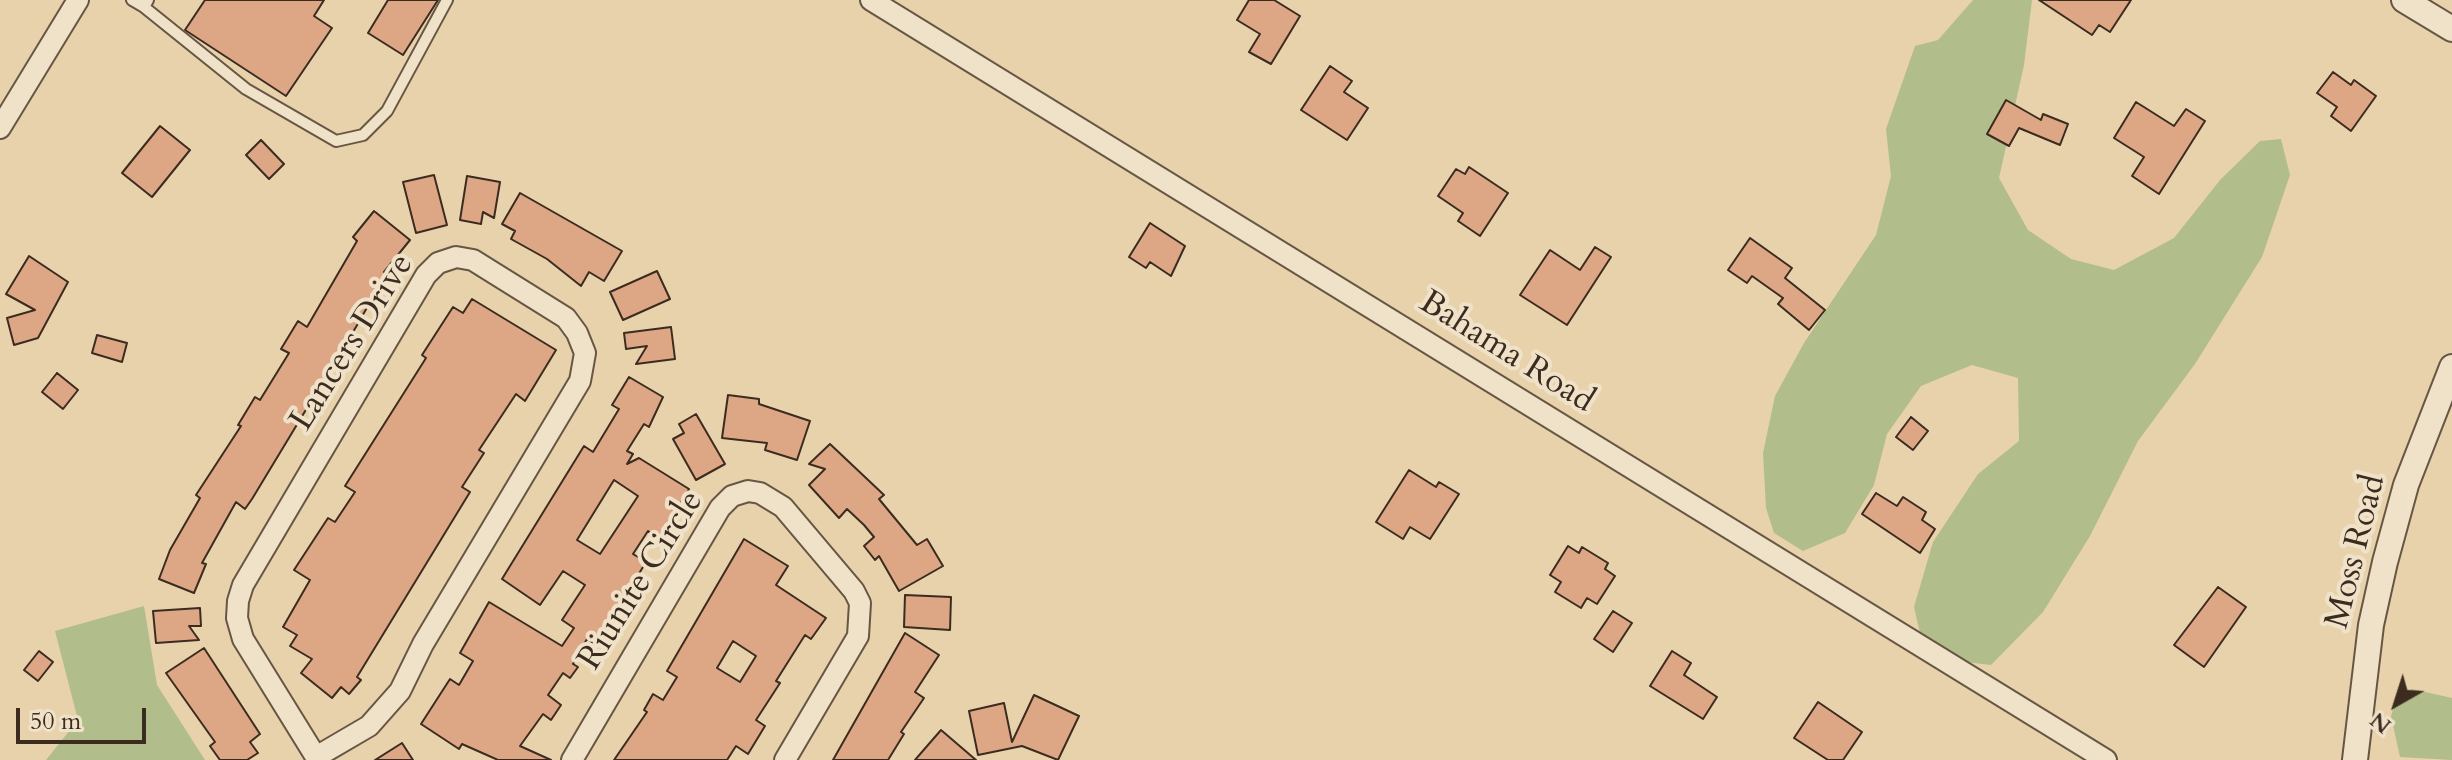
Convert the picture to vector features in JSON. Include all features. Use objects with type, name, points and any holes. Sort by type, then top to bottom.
[{"type":"street","points":[[0,128],[78,0]]},
{"type":"street","name":"Bahama Road","points":[[871,0],[2106,760]]},
{"type":"street","points":[[2404,0],[2452,29]]},
{"type":"street","name":"Lancers Drive","points":[[456,257],[473,260],[566,318],[577,333],[585,353],[580,381],[423,644],[400,691],[369,726],[317,758],[243,639],[237,618],[243,585],[426,275],[438,263],[456,257]]},
{"type":"street","name":"Moss Road","points":[[2355,760],[2366,661],[2385,562],[2406,485],[2452,367]]},
{"type":"street","name":"Riunite Circle","points":[[572,760],[720,508],[732,496],[748,491],[760,493],[783,507],[854,591],[860,603],[858,636],[785,760]]},
{"type":"lane","points":[[132,0],[146,3],[246,89],[336,141],[363,135],[387,111],[447,0]]},
{"type":"green space","points":[[1973,0],[2032,0],[2024,65],[1999,178],[2028,230],[2071,259],[2114,270],[2174,238],[2220,180],[2260,141],[2281,139],[2290,175],[2262,257],[2195,364],[2138,441],[2090,536],[2043,612],[1991,665],[1966,662],[1920,633],[1914,607],[1933,542],[1978,474],[2019,441],[2018,378],[1972,365],[1921,386],[1887,434],[1874,485],[1845,533],[1803,551],[1774,533],[1766,508],[1763,453],[1775,396],[1804,343],[1876,235],[1891,176],[1886,129],[1915,46],[1938,40]]},
{"type":"green space","points":[[144,606],[157,685],[205,760],[46,760],[78,720],[55,631]]},
{"type":"green space","points":[[2412,689],[2452,698],[2452,760],[2400,757],[2391,716],[2398,693]]},
{"type":"building","points":[[205,0],[324,0],[314,16],[332,28],[286,96],[185,30]]},
{"type":"building","points":[[388,0],[438,0],[403,55],[368,33]]},
{"type":"building","points":[[1249,0],[1274,0],[1300,16],[1271,64],[1249,52],[1260,34],[1237,20]]},
{"type":"building","points":[[2039,0],[2131,0],[2110,32],[2099,25],[2092,35]]},
{"type":"building","points":[[1330,66],[1352,81],[1344,92],[1368,108],[1347,140],[1301,110]]},
{"type":"building","points":[[2333,72],[2351,85],[2354,80],[2376,96],[2351,131],[2331,116],[2337,107],[2317,93]]},
{"type":"building","points":[[2006,100],[2041,120],[2043,114],[2068,124],[2060,145],[2019,128],[2009,146],[1987,134]]},
{"type":"building","points":[[2136,102],[2174,126],[2186,109],[2205,121],[2159,194],[2132,176],[2144,157],[2114,138]]},
{"type":"building","points":[[160,126],[190,150],[152,197],[122,173]]},
{"type":"building","points":[[261,140],[284,164],[269,179],[246,155]]},
{"type":"building","points":[[1469,167],[1508,193],[1480,236],[1458,221],[1463,213],[1438,196],[1456,169],[1465,174]]},
{"type":"building","points":[[434,175],[447,225],[416,233],[403,182]]},
{"type":"building","points":[[467,176],[500,182],[494,218],[483,212],[481,224],[460,220]]},
{"type":"building","points":[[520,193],[622,251],[604,281],[589,272],[581,286],[547,259],[511,239],[515,231],[502,224]]},
{"type":"building","points":[[374,211],[410,240],[384,272],[386,274],[356,327],[252,499],[245,509],[236,502],[202,563],[206,564],[194,593],[159,579],[170,550],[200,498],[196,495],[241,426],[238,425],[255,397],[260,400],[289,353],[281,349],[298,321],[307,327],[357,241],[353,237]]},
{"type":"building","points":[[1150,223],[1185,246],[1171,276],[1150,262],[1146,268],[1129,257]]},
{"type":"building","points":[[1750,238],[1792,268],[1785,278],[1825,310],[1809,330],[1778,304],[1783,298],[1752,276],[1747,283],[1728,270]]},
{"type":"building","points":[[1595,247],[1611,257],[1567,325],[1520,295],[1550,250],[1580,270]]},
{"type":"building","points":[[29,256],[68,282],[38,338],[14,345],[7,318],[35,310],[6,294]]},
{"type":"building","points":[[657,271],[670,299],[623,320],[610,292]]},
{"type":"building","points":[[472,299],[556,350],[525,401],[516,394],[479,450],[484,453],[462,487],[470,492],[357,677],[361,680],[349,694],[341,687],[332,698],[301,673],[312,659],[290,646],[297,635],[283,627],[310,580],[294,570],[328,518],[335,522],[355,492],[345,486],[426,358],[422,355],[453,307],[463,313]]},
{"type":"building","points":[[671,327],[675,359],[636,364],[647,346],[626,349],[624,333]]},
{"type":"building","points":[[97,335],[127,343],[122,362],[92,353]]},
{"type":"building","points":[[57,373],[78,390],[63,409],[42,392]]},
{"type":"building","points":[[629,377],[663,397],[649,427],[644,424],[627,451],[633,454],[627,464],[639,458],[689,489],[660,538],[648,531],[633,554],[646,562],[596,645],[587,639],[573,664],[578,667],[570,678],[563,673],[548,695],[561,705],[551,720],[543,714],[520,746],[551,760],[498,760],[462,744],[459,749],[421,724],[450,679],[459,685],[473,661],[460,653],[489,602],[562,646],[574,628],[562,620],[585,585],[563,571],[540,605],[502,579],[584,446],[593,452],[619,409],[612,405]],"holes":[[[614,480],[638,496],[600,554],[577,540]]]},
{"type":"building","points":[[728,395],[759,399],[759,404],[810,421],[797,460],[765,450],[767,443],[722,438]]},
{"type":"building","points":[[696,414],[725,464],[696,480],[673,439],[684,433],[679,424]]},
{"type":"building","points":[[1911,417],[1928,431],[1913,450],[1896,437]]},
{"type":"building","points":[[830,444],[884,495],[879,499],[917,545],[927,539],[943,566],[899,591],[879,556],[875,560],[864,546],[874,537],[864,525],[847,509],[839,518],[809,485],[825,469],[809,464]]},
{"type":"building","points":[[1409,470],[1436,487],[1439,482],[1459,494],[1430,539],[1410,527],[1403,539],[1376,522]]},
{"type":"building","points":[[1876,493],[1897,506],[1903,497],[1926,512],[1922,520],[1935,529],[1920,553],[1862,514]]},
{"type":"building","points":[[744,539],[788,566],[776,585],[826,618],[811,639],[805,635],[776,681],[780,683],[756,720],[765,726],[748,754],[736,746],[727,760],[614,760],[647,712],[644,710],[653,694],[663,700],[677,677],[667,671]],"holes":[[[733,641],[756,656],[740,682],[717,668]]]},
{"type":"building","points":[[1568,546],[1579,553],[1582,547],[1608,563],[1605,569],[1615,576],[1597,604],[1587,598],[1581,608],[1555,592],[1561,582],[1550,575]]},
{"type":"building","points":[[2218,587],[2246,607],[2204,667],[2174,645]]},
{"type":"building","points":[[905,595],[951,597],[950,630],[904,627]]},
{"type":"building","points":[[200,608],[201,626],[189,626],[199,640],[156,643],[153,611]]},
{"type":"building","points":[[1613,611],[1632,623],[1613,652],[1594,639]]},
{"type":"building","points":[[905,633],[939,655],[915,692],[924,698],[901,732],[904,734],[888,760],[833,760]]},
{"type":"building","points":[[204,648],[260,734],[250,742],[258,753],[247,760],[220,760],[210,746],[215,742],[166,673]]},
{"type":"building","points":[[39,651],[53,662],[38,681],[24,670]]},
{"type":"building","points":[[1672,651],[1691,663],[1684,675],[1717,697],[1703,719],[1650,686]]},
{"type":"building","points":[[1034,695],[1079,716],[1058,760],[1022,746],[978,755],[969,711],[1004,703],[1012,742]]},
{"type":"building","points":[[1818,702],[1862,732],[1843,760],[1828,760],[1794,738]]},
{"type":"building","points":[[941,730],[976,760],[915,760]]},
{"type":"building","points":[[402,743],[413,760],[375,760]]}]
